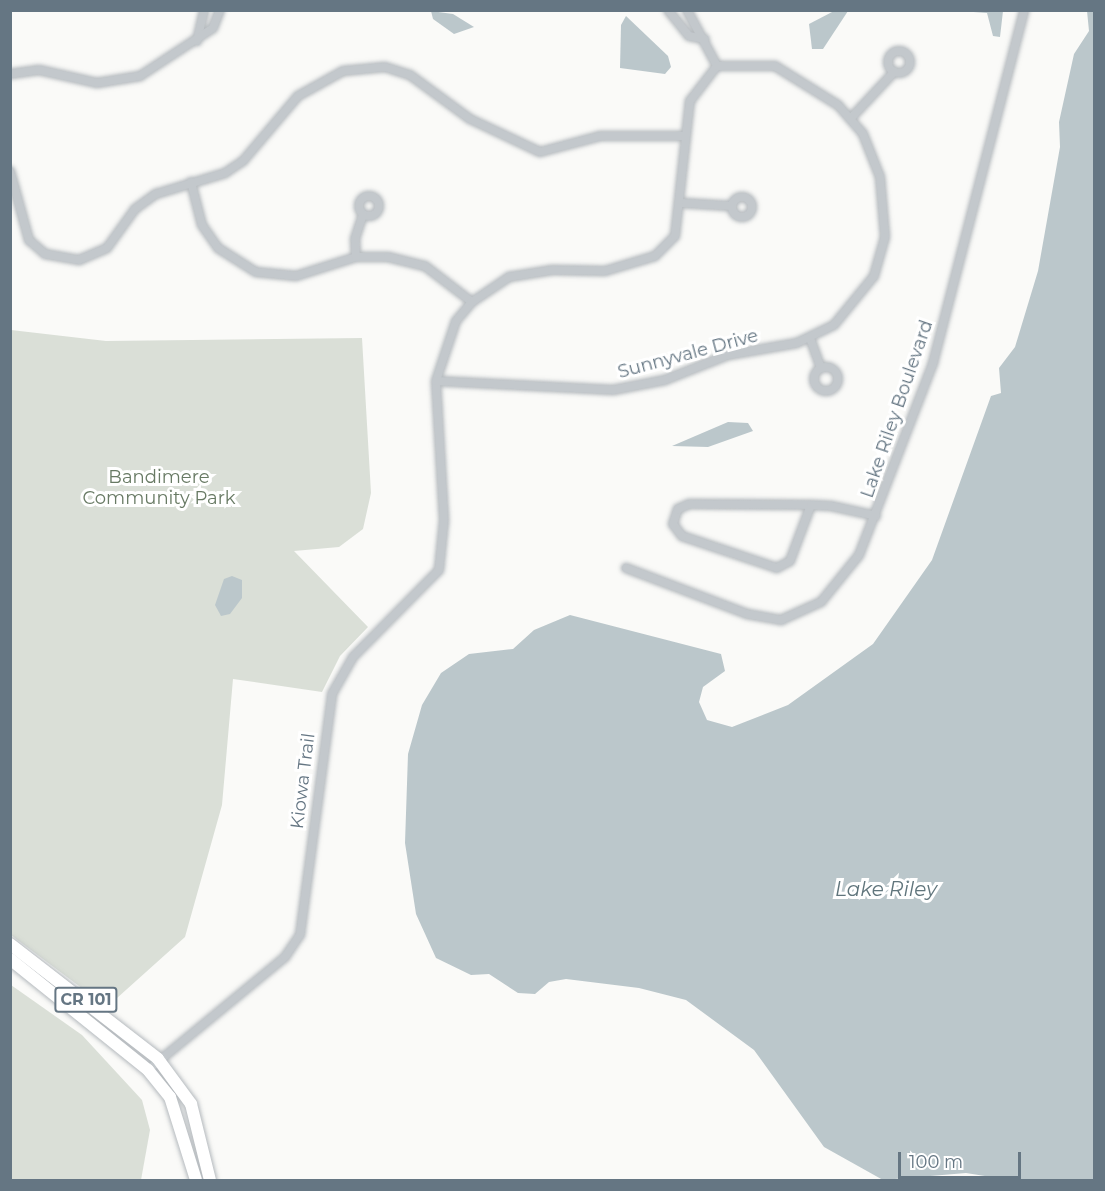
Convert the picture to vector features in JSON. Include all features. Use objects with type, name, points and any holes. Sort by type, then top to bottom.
[{"type":"main road","name":"CR 101","points":[[10,944],[159,1059],[191,1104],[210,1180]]},
{"type":"main road","name":"CR 101","points":[[10,959],[148,1070],[170,1097],[196,1180]]},
{"type":"street","points":[[197,41],[204,10]]},
{"type":"street","points":[[10,74],[25,69],[97,83],[140,76],[197,41],[213,28],[219,10]]},
{"type":"street","points":[[668,10],[689,36],[705,39]]},
{"type":"street","points":[[687,10],[705,39],[717,66]]},
{"type":"street","name":"Lake Riley Boulevard","points":[[626,568],[747,614],[781,620],[821,602],[859,555],[876,516],[933,363],[1024,10]]},
{"type":"street","points":[[191,182],[202,225],[218,248],[256,272],[296,276],[356,257],[388,257],[425,266],[472,302],[509,277],[552,270],[605,271],[655,256],[675,236],[682,203],[684,136],[690,101],[717,66],[737,64],[775,66],[852,117],[894,72]]},
{"type":"street","points":[[10,171],[29,240],[45,254],[63,259],[96,254],[135,209],[156,194],[243,161],[298,96],[321,80],[364,68],[410,75],[486,129],[540,152],[600,136],[684,136]]},
{"type":"street","name":"Sunnyvale Drive","points":[[436,381],[613,390],[665,380],[728,355],[810,338],[834,325],[860,299],[874,276],[885,237],[880,177],[852,117]]},
{"type":"street","points":[[682,203],[731,206]]},
{"type":"street","points":[[356,257],[363,214]]},
{"type":"street","name":"Kiowa Trail","points":[[148,1070],[294,947],[303,925],[332,694],[353,657],[439,570],[442,469],[436,381],[445,343],[472,302]]},
{"type":"street","points":[[810,338],[821,368]]},
{"type":"street","points":[[812,505],[790,561],[777,568],[682,536],[673,524],[678,509],[689,504],[812,505],[848,507],[876,516]]},
{"type":"green space","name":"Bandimere Community Park","points":[[11,330],[106,341],[362,338],[371,493],[363,529],[339,547],[294,551],[368,627],[340,656],[322,692],[233,679],[222,805],[185,937],[107,1007],[11,935]]},
{"type":"green space","points":[[11,985],[82,1035],[142,1100],[150,1130],[141,1180],[11,1180]]},
{"type":"water","points":[[431,11],[453,14],[474,27],[454,34],[433,19]]},
{"type":"water","points":[[834,11],[848,11],[823,49],[812,49],[809,24]]},
{"type":"water","points":[[960,11],[1003,11],[1000,37],[993,36],[987,13]]},
{"type":"water","name":"Lake Riley","points":[[1087,11],[1094,11],[1094,1180],[1010,1180],[966,1173],[883,1180],[824,1147],[754,1050],[686,1000],[639,988],[566,979],[549,982],[535,994],[518,993],[489,974],[471,975],[436,958],[416,914],[405,843],[408,754],[422,705],[441,673],[469,654],[513,649],[534,630],[570,615],[721,654],[725,671],[703,687],[699,702],[707,720],[732,727],[788,705],[873,644],[932,560],[991,396],[1001,393],[999,368],[1015,347],[1038,271],[1060,147],[1059,122],[1074,54],[1089,31]]},
{"type":"water","points":[[626,16],[668,56],[671,67],[665,74],[620,68],[621,25]]},
{"type":"water","points":[[728,422],[748,423],[753,431],[708,447],[672,446]]},
{"type":"water","points":[[232,576],[242,580],[242,598],[230,614],[221,616],[215,605],[224,579]]}]
